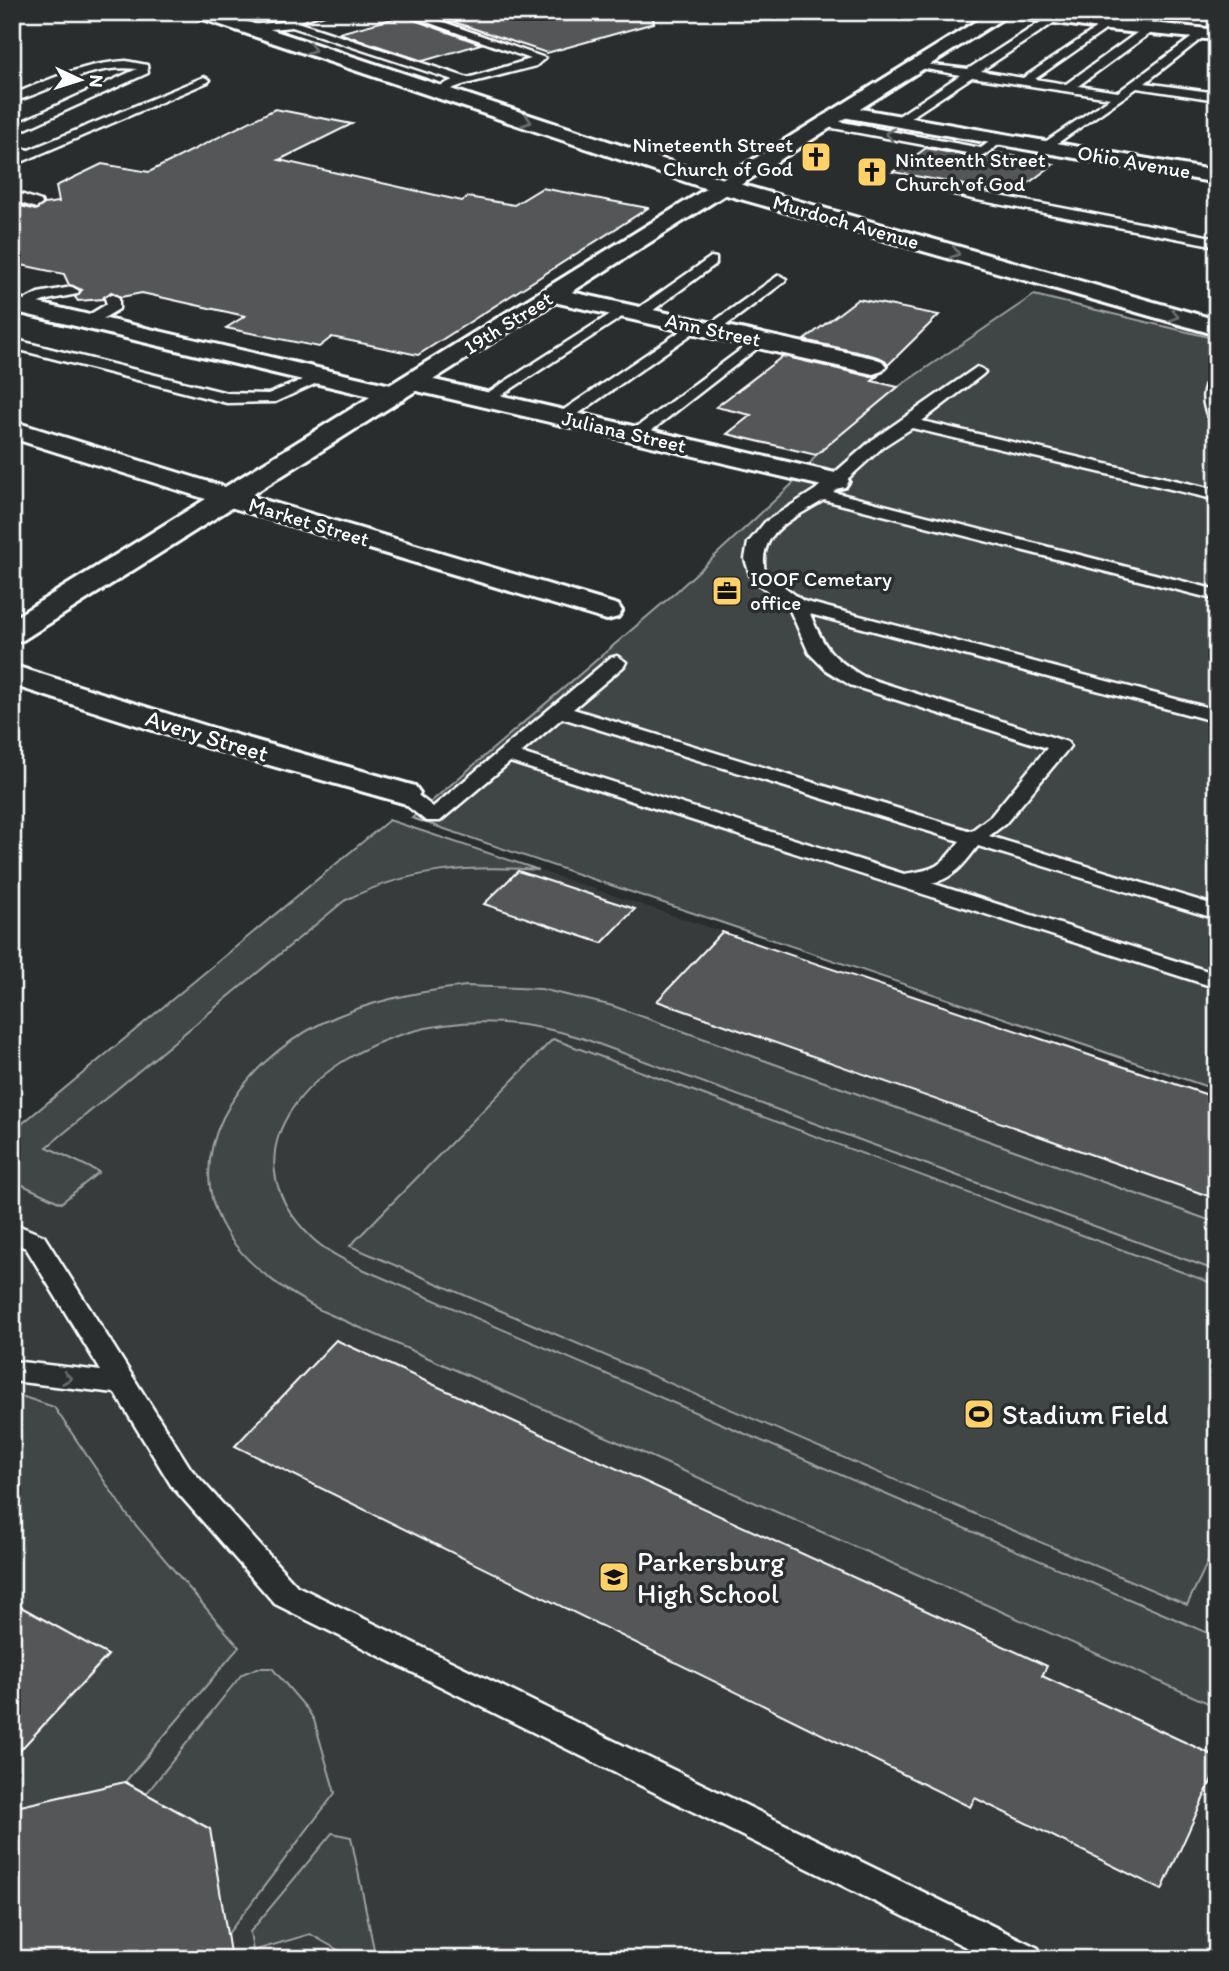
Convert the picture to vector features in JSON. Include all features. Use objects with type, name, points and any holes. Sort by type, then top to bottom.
[{"type":"street","name":"Murdoch Avenue","points":[[200,12],[724,187],[1217,328]]},
{"type":"street","name":"19th Street","points":[[12,634],[1004,12]]},
{"type":"street","points":[[1011,12],[1055,18],[1111,19],[1149,29],[1209,34]]},
{"type":"street","name":"Ohio Avenue","points":[[835,117],[897,121],[1217,177]]},
{"type":"street","name":"Ann Street","points":[[554,295],[873,366]]},
{"type":"street","name":"Juliana Street","points":[[16,305],[322,377],[486,399],[636,435],[828,488]]},
{"type":"street","name":"Market Street","points":[[12,429],[230,498],[607,611]]},
{"type":"street","name":"Avery Street","points":[[12,675],[214,739],[403,793]]},
{"type":"lane","points":[[249,28],[324,12]]},
{"type":"lane","points":[[404,12],[539,58],[532,64],[437,91]]},
{"type":"lane","points":[[897,121],[1055,18]]},
{"type":"lane","points":[[1025,81],[1111,19]]},
{"type":"lane","points":[[282,23],[303,27],[463,78],[464,82]]},
{"type":"lane","points":[[1068,88],[1149,29]]},
{"type":"lane","points":[[1046,147],[1209,34]]},
{"type":"lane","points":[[12,99],[102,65],[143,67],[142,73],[12,131]]},
{"type":"lane","points":[[919,65],[1120,96]]},
{"type":"lane","points":[[12,162],[204,79]]},
{"type":"lane","points":[[1138,85],[1217,97]]},
{"type":"lane","points":[[835,117],[983,152],[1001,139]]},
{"type":"lane","points":[[12,150],[30,154]]},
{"type":"lane","points":[[944,187],[972,195],[1217,242]]},
{"type":"lane","points":[[12,195],[36,204]]},
{"type":"lane","points":[[486,399],[711,261]]},
{"type":"lane","points":[[562,418],[779,279]]},
{"type":"lane","points":[[16,305],[43,296],[72,291]]},
{"type":"lane","points":[[87,322],[114,306],[113,298]]},
{"type":"lane","points":[[636,435],[759,340]]},
{"type":"lane","points":[[12,343],[227,398],[271,399],[322,377]]},
{"type":"lane","points":[[977,372],[910,423],[878,443],[828,488],[794,508],[771,526],[757,542],[754,559],[757,574],[797,605],[1217,716]]},
{"type":"lane","points":[[1217,376],[1210,387],[1209,404],[1217,419]]},
{"type":"lane","points":[[910,423],[1217,495]]},
{"type":"lane","points":[[828,488],[1217,595]]},
{"type":"lane","points":[[797,605],[816,649],[833,666],[857,681],[1060,746],[998,820],[974,838],[950,867],[939,875],[903,881]]},
{"type":"lane","points":[[403,793],[433,817],[617,662]]},
{"type":"lane","points":[[559,711],[1217,913]]},
{"type":"lane","points":[[508,755],[1217,981]]},
{"type":"lane","points":[[12,1231],[35,1242],[181,1478],[286,1595],[1026,1959]]},
{"type":"lane","points":[[12,1371],[122,1384]]},
{"type":"shaded area","points":[[1034,295],[1217,339],[1217,1090],[412,818],[677,591],[803,474],[816,455],[898,387]]},
{"type":"shaded area","name":"Parkersburg High School","points":[[389,820],[1217,1098],[1217,1959],[12,1959],[12,1196],[23,1186],[12,1180],[12,1132]]},
{"type":"shaded area","points":[[389,820],[539,870],[488,868],[439,872],[391,882],[344,901],[47,1147],[99,1172],[61,1203],[12,1180],[12,1132]]},
{"type":"shaded area","points":[[466,986],[541,989],[613,1006],[1217,1223],[1217,1271],[582,1038],[518,1024],[475,1022],[432,1027],[376,1044],[343,1062],[314,1084],[292,1110],[278,1139],[275,1170],[285,1203],[311,1237],[360,1268],[1217,1637],[1217,1707],[320,1310],[254,1266],[236,1246],[217,1214],[209,1181],[212,1148],[223,1117],[241,1088],[265,1062],[292,1040],[339,1015],[392,998]]},
{"type":"shaded area","name":"Stadium Field","points":[[553,1039],[1217,1285],[1217,1543],[1187,1605],[350,1246]]},
{"type":"shaded area","points":[[12,1393],[54,1407],[128,1516],[239,1647],[125,1782],[12,1808],[12,1759],[108,1656],[12,1602]]},
{"type":"shaded area","points":[[257,1668],[272,1668],[314,1720],[335,1793],[227,1935],[146,1794],[242,1674]]},
{"type":"shaded area","points":[[332,1833],[351,1837],[376,1959],[354,1959],[310,1934],[253,1951],[250,1932]]},
{"type":"building","points":[[424,12],[652,12],[654,23],[547,53]]},
{"type":"building","points":[[403,16],[481,44],[423,61],[339,33]]},
{"type":"building","points":[[275,109],[352,124],[279,160],[462,201],[468,197],[514,205],[542,188],[648,208],[418,355],[332,337],[319,347],[226,328],[245,316],[142,293],[121,297],[111,292],[103,299],[78,301],[75,297],[82,290],[69,285],[64,274],[12,263],[12,206],[35,210],[44,204],[59,202],[56,186],[102,164],[149,172]]},
{"type":"building","points":[[926,148],[983,159],[993,152],[1054,164],[1014,194],[893,172]]},
{"type":"building","points":[[858,299],[939,315],[888,365],[883,359],[874,356],[804,340]]},
{"type":"building","points":[[783,356],[872,377],[879,375],[872,381],[898,387],[816,455],[727,434],[751,415],[716,407]]},
{"type":"building","points":[[518,871],[635,909],[602,943],[484,904]]},
{"type":"building","points":[[722,932],[1217,1098],[1217,1199],[657,1001]]},
{"type":"building","points":[[336,1340],[1047,1666],[1042,1676],[1217,1757],[1217,1768],[1162,1890],[975,1798],[970,1807],[235,1446]]},
{"type":"building","points":[[12,1602],[108,1655],[12,1759]]},
{"type":"building","points":[[125,1782],[210,1829],[231,1959],[12,1959],[12,1808]]},
{"type":"place","name":"Nineteenth Street Church of God","points":[[816,157]]},
{"type":"place","name":"Ninteenth Street Church of God","points":[[872,172]]},
{"type":"place","name":"IOOF Cemetary office","points":[[727,591]]},
{"type":"place","name":"Stadium Field","points":[[979,1414]]},
{"type":"place","name":"Parkersburg High School","points":[[614,1577]]}]
